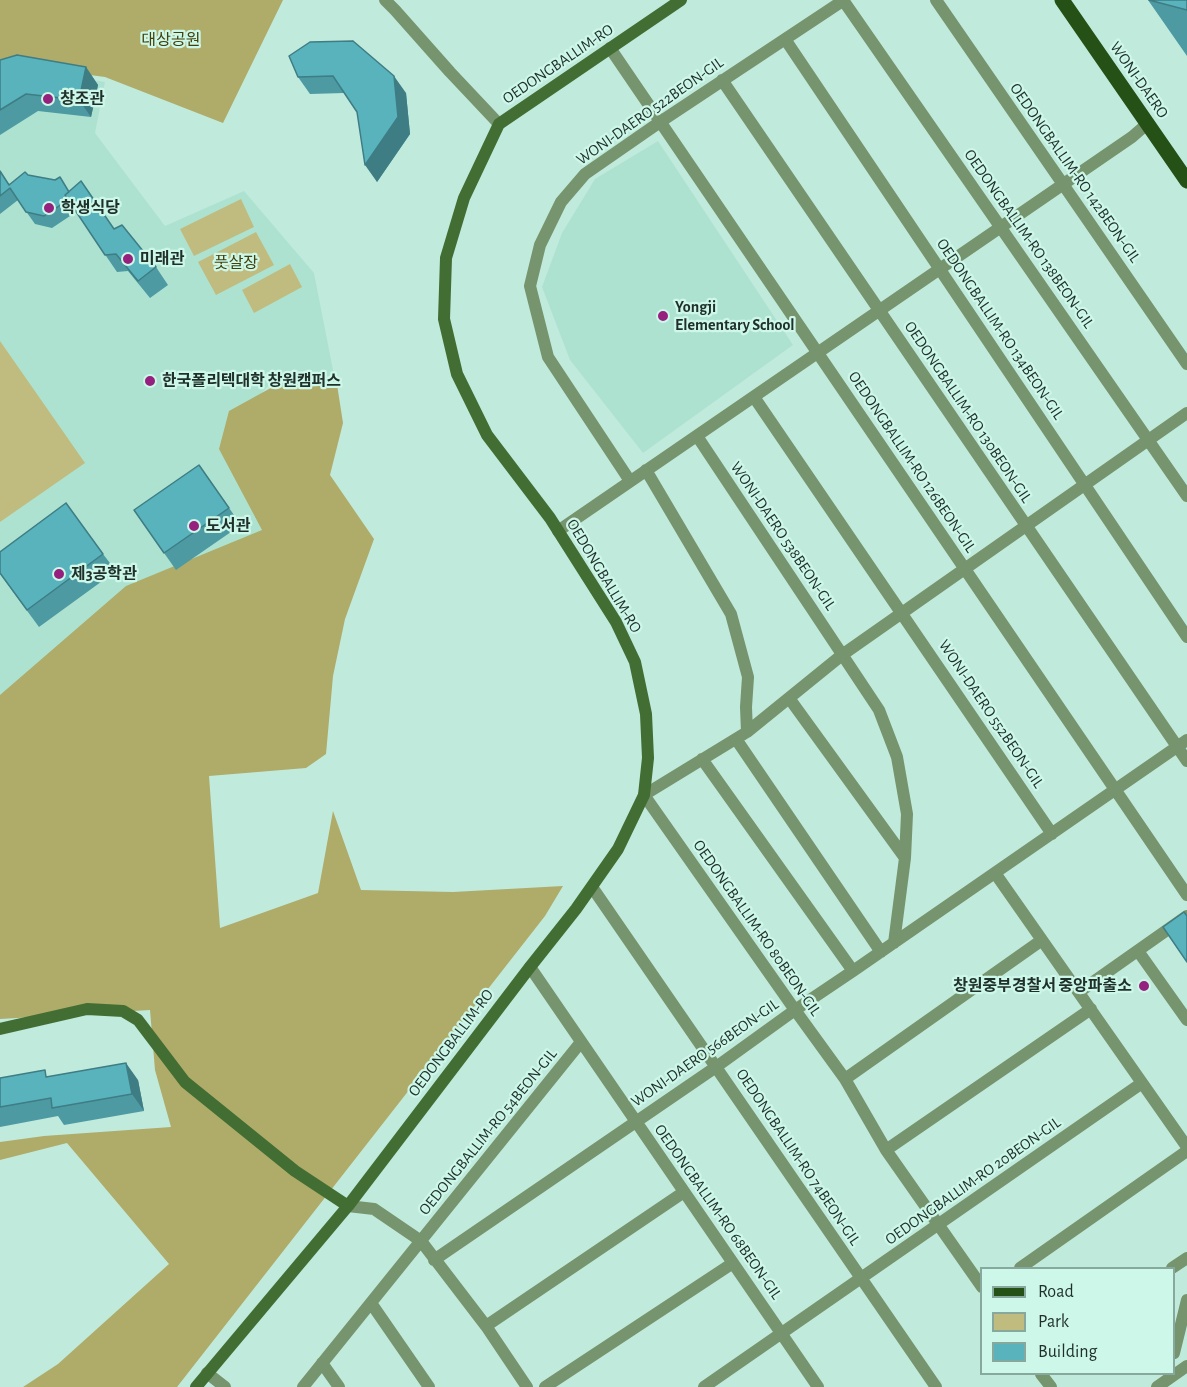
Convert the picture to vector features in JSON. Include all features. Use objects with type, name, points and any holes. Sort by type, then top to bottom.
[{"type":"main road","name":"OEDONGBALLIM-RO","points":[[196,1387],[348,1206],[576,909],[618,849],[644,795],[648,758],[646,714],[635,662],[616,622],[558,531],[487,435],[457,374],[444,319],[446,258],[464,198],[499,124],[681,0]]},
{"type":"main road","name":"WONI-DAERO","points":[[1062,0],[1187,181]]},
{"type":"main road","points":[[0,1029],[87,1009],[123,1011],[138,1020],[185,1082],[295,1171],[348,1206]]},
{"type":"street","points":[[384,0],[499,124]]},
{"type":"street","name":"WONI-DAERO 522BEON-GIL","points":[[630,481],[548,357],[530,286],[540,245],[561,202],[585,174],[843,0]]},
{"type":"street","name":"OEDONGBALLIM-RO 138BEON-GIL","points":[[843,0],[1187,496]]},
{"type":"street","name":"OEDONGBALLIM-RO 142BEON-GIL","points":[[936,0],[1187,364]]},
{"type":"street","name":"OEDONGBALLIM-RO 134BEON-GIL","points":[[785,39],[1187,637]]},
{"type":"street","name":"OEDONGBALLIM-RO 126BEON-GIL","points":[[610,48],[1187,895]]},
{"type":"street","name":"OEDONGBALLIM-RO 130BEON-GIL","points":[[722,80],[1026,526],[1182,744],[1187,761]]},
{"type":"street","points":[[558,531],[1132,137],[1148,123]]},
{"type":"street","points":[[754,396],[902,613]]},
{"type":"street","points":[[644,795],[742,735],[842,655],[1187,413]]},
{"type":"street","name":"WONI-DAERO 538BEON-GIL","points":[[697,436],[842,655]]},
{"type":"street","points":[[646,470],[731,614],[748,677],[742,735],[881,952]]},
{"type":"street","name":"WONI-DAERO 552BEON-GIL","points":[[902,613],[1052,834]]},
{"type":"street","points":[[842,655],[879,710],[897,757],[907,814],[905,858],[894,943]]},
{"type":"street","points":[[789,698],[905,858]]},
{"type":"street","name":"WONI-DAERO 566BEON-GIL","points":[[434,1260],[1182,744]]},
{"type":"street","points":[[702,759],[853,971]]},
{"type":"street","name":"OEDONGBALLIM-RO 80BEON-GIL","points":[[644,795],[845,1079],[886,1150],[980,1286]]},
{"type":"street","points":[[995,873],[1187,1149],[1023,1267]]},
{"type":"street","name":"OEDONGBALLIM-RO 74BEON-GIL","points":[[592,887],[936,1387]]},
{"type":"street","points":[[1079,993],[1187,916]]},
{"type":"street","points":[[845,1079],[1042,940]]},
{"type":"street","points":[[1138,951],[1187,1020]]},
{"type":"street","name":"OEDONGBALLIM-RO 68BEON-GIL","points":[[530,967],[818,1387]]},
{"type":"street","points":[[886,1150],[1091,1009]]},
{"type":"street","name":"OEDONGBALLIM-RO 54BEON-GIL","points":[[303,1387],[581,1042]]},
{"type":"street","name":"OEDONGBALLIM-RO 20BEON-GIL","points":[[704,1387],[1142,1083]]},
{"type":"street","points":[[486,1326],[684,1192]]},
{"type":"street","name":"OEDONGBALLIM-RO 54BEON-GIL","points":[[348,1206],[374,1209],[421,1241],[486,1326],[527,1387]]},
{"type":"street","points":[[1175,1267],[1187,1258]]},
{"type":"street","points":[[545,1387],[733,1263]]},
{"type":"street","points":[[1175,1345],[1187,1300]]},
{"type":"street","points":[[371,1303],[429,1387]]},
{"type":"street","points":[[322,1363],[339,1387]]},
{"type":"street","points":[[207,1373],[225,1387]]},
{"type":"street","points":[[1042,1375],[1051,1387]]},
{"type":"shaded area","name":"한국폴리텍대학 창원캠퍼스","points":[[12,67],[105,82],[95,133],[165,226],[244,191],[314,273],[334,375],[267,387],[229,432],[274,539],[0,706],[0,76]]},
{"type":"shaded area","name":"Yongji Elementary School","points":[[658,141],[793,345],[643,453],[570,360],[542,287],[562,233],[595,179]]},
{"type":"green space","name":"대상공원","points":[[0,0],[283,0],[223,123],[105,77],[0,63]]},
{"type":"green space","points":[[241,199],[254,227],[194,256],[180,229]]},
{"type":"green space","name":"풋살장","points":[[256,232],[274,265],[216,295],[198,262]]},
{"type":"green space","points":[[290,264],[302,287],[254,313],[242,290]]},
{"type":"green space","points":[[0,341],[85,463],[0,522]]},
{"type":"green space","points":[[336,378],[343,423],[330,475],[374,539],[345,619],[333,676],[326,754],[306,768],[209,776],[220,928],[318,893],[333,811],[361,890],[453,892],[563,886],[545,916],[177,1387],[23,1387],[58,1364],[169,1264],[67,1143],[0,1160],[0,1142],[44,1136],[171,1127],[155,1070],[150,1010],[0,1019],[0,695],[126,586],[262,530],[219,449],[229,411],[287,379]]},
{"type":"building","points":[[1149,0],[1187,0],[1187,10]]},
{"type":"building","points":[[353,41],[394,76],[398,117],[365,165],[357,112],[333,76],[298,77],[289,56],[310,42]]},
{"type":"building","points":[[17,55],[86,67],[79,100],[26,94],[0,110],[0,60]]},
{"type":"building","points":[[0,171],[9,185],[25,172],[28,175],[55,180],[60,177],[69,192],[65,195],[68,200],[44,216],[26,212],[10,188],[0,196]]},
{"type":"building","name":"미래관","points":[[81,181],[114,229],[122,225],[156,267],[138,281],[116,254],[105,255],[65,195]]},
{"type":"building","points":[[199,465],[229,508],[164,553],[134,510]]},
{"type":"building","name":"제3공학관","points":[[66,503],[103,554],[27,610],[0,573],[0,552]]},
{"type":"building","points":[[1184,912],[1187,916],[1187,962],[1163,927]]},
{"type":"building","points":[[126,1063],[132,1094],[52,1108],[51,1098],[0,1107],[0,1078],[45,1070],[46,1077]]},
{"type":"place","name":"창조관","points":[[48,99]]},
{"type":"place","name":"학생식당","points":[[49,208]]},
{"type":"place","name":"미래관","points":[[128,259]]},
{"type":"place","name":"Yongji Elementary School","points":[[663,316]]},
{"type":"place","name":"한국폴리텍대학 창원캠퍼스","points":[[150,381]]},
{"type":"place","name":"도서관","points":[[194,526]]},
{"type":"place","name":"제3공학관","points":[[59,574]]},
{"type":"place","name":"창원중부경찰서 중앙파출소","points":[[1144,986]]}]
